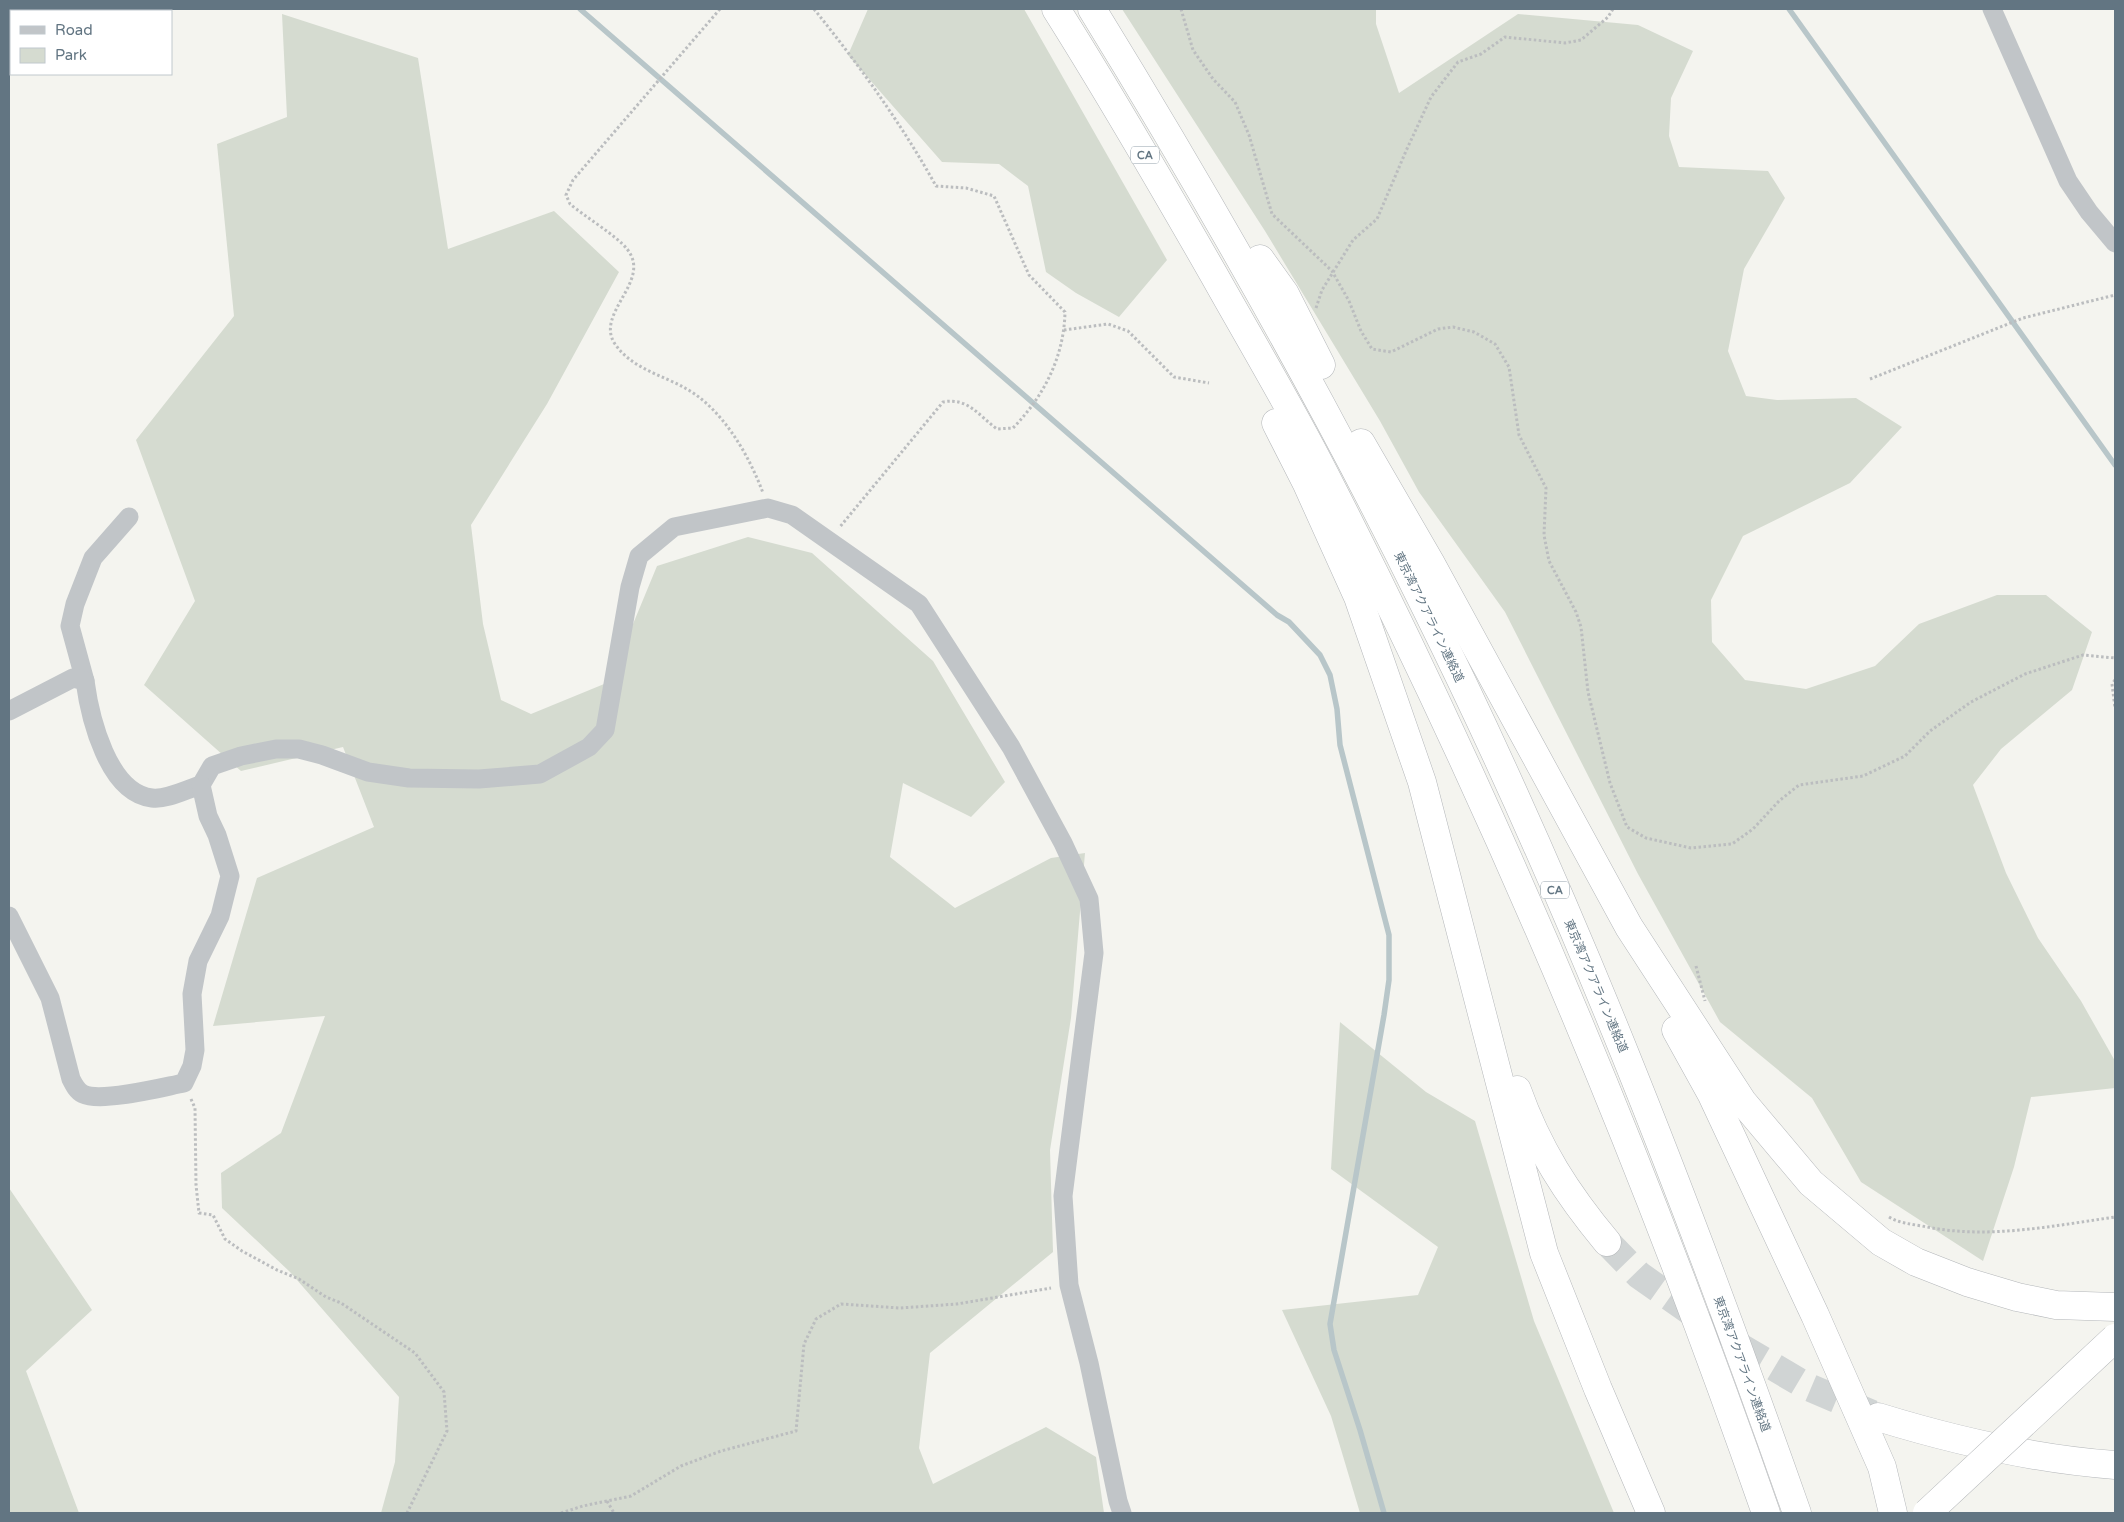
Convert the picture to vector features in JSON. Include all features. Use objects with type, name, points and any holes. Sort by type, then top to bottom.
[{"type":"highway","name":"CA","points":[[1056,9],[1115,103],[1231,304],[1322,469],[1399,624],[1481,797],[1587,1039],[1676,1270],[1766,1513]]},
{"type":"highway","name":"CA","points":[[1092,9],[1145,94]]},
{"type":"highway","points":[[1145,94],[1285,294],[1365,451],[1430,562],[1629,927],[1742,1101],[1811,1183],[1881,1242],[1916,1262],[1968,1282],[2017,1297],[2056,1305],[2115,1307]]},
{"type":"highway","name":"東京湾アクアライン連絡道","points":[[1145,94],[1260,290],[1426,608],[1508,782],[1614,1026],[1797,1513]]},
{"type":"highway","points":[[1115,103],[1166,214],[1307,484],[1358,597],[1422,782],[1544,1253],[1598,1389],[1651,1513]]},
{"type":"highway","points":[[1629,927],[1648,980],[1712,1096],[1814,1315],[1882,1467],[1893,1513]]},
{"type":"highway","points":[[1471,976],[1490,1016],[1523,1108],[1540,1147],[1581,1211],[1607,1242]]},
{"type":"highway","points":[[1927,1513],[2115,1338]]},
{"type":"highway","points":[[1878,1417],[1926,1432],[2044,1458],[2115,1465]]},
{"type":"street","points":[[1992,9],[2068,181],[2089,212],[2115,243]]},
{"type":"street","points":[[129,516],[93,558],[75,604],[70,626],[98,740],[117,773],[138,796],[155,798],[201,784],[212,766],[241,756],[276,749],[299,749],[322,755],[368,772],[409,778],[479,779],[540,774],[589,747],[605,730],[630,587],[639,556],[674,528],[768,508],[792,515],[919,604],[1011,747],[1063,843],[1089,899],[1094,953],[1063,1196],[1069,1285],[1089,1363],[1122,1513]]},
{"type":"street","points":[[9,710],[73,678],[85,681]]},
{"type":"street","points":[[9,916],[50,998],[71,1079],[77,1090],[84,1095],[97,1097],[130,1094],[184,1083],[192,1066],[195,1050],[192,994],[198,961],[220,916],[230,876],[217,834],[208,816],[201,784]]},
{"type":"path","points":[[720,9],[573,180],[566,195],[570,204],[626,248],[633,261],[633,278],[613,318],[611,332],[615,344],[641,367],[688,389],[708,404],[740,445],[755,470],[768,508]]},
{"type":"path","points":[[814,9],[857,62],[916,150],[936,186],[966,188],[994,196],[1029,276],[1065,312],[1064,330],[1051,374],[1026,415],[1013,428],[997,429],[968,404],[955,399],[943,402],[830,540]]},
{"type":"path","points":[[1181,9],[1193,50],[1212,79],[1235,102],[1249,135],[1272,214],[1332,271],[1361,331],[1372,348],[1391,352],[1438,329],[1453,327],[1474,332],[1495,344],[1509,368],[1520,436],[1546,488],[1544,535],[1549,561],[1576,612],[1580,627],[1588,692],[1610,783],[1626,827],[1646,838],[1691,848],[1732,844],[1752,829],[1779,801],[1799,786],[1863,776],[1905,756],[1930,731],[1971,702],[2025,674],[2083,655],[2115,658]]},
{"type":"path","points":[[1314,314],[1322,290],[1332,271],[1353,240],[1378,219],[1431,97],[1458,62],[1481,54],[1505,37],[1565,43],[1580,40],[1608,17],[1613,9]]},
{"type":"path","points":[[1870,379],[2023,318],[2115,295]]},
{"type":"path","points":[[1064,330],[1108,324],[1128,331],[1174,377],[1209,383]]},
{"type":"path","points":[[2115,680],[2112,684],[2115,708]]},
{"type":"path","points":[[1696,966],[1707,1009]]},
{"type":"path","points":[[184,1083],[195,1108],[196,1185],[199,1213],[213,1215],[226,1239],[242,1251],[277,1270],[299,1279],[326,1297],[341,1302],[415,1353],[444,1392],[447,1431],[407,1513]]},
{"type":"path","points":[[1888,1216],[1896,1221],[1938,1230],[2014,1232],[2115,1217]]},
{"type":"path","points":[[561,1513],[631,1496],[681,1466],[721,1451],[796,1431],[804,1344],[816,1319],[841,1304],[900,1308],[957,1304],[1069,1285]]},
{"type":"path","points":[[607,1501],[614,1513]]},
{"type":"green space","points":[[868,9],[1024,9],[1167,260],[1119,317],[1076,293],[1046,272],[1028,186],[999,164],[942,162],[848,55]]},
{"type":"green space","points":[[1122,9],[1376,9],[1376,24],[1399,93],[1518,14],[1638,25],[1693,51],[1671,98],[1669,136],[1679,167],[1768,171],[1785,198],[1744,269],[1728,351],[1746,396],[1777,400],[1856,398],[1902,427],[1850,483],[1743,536],[1711,600],[1712,642],[1745,680],[1806,689],[1875,666],[1919,624],[1997,595],[2046,595],[2092,632],[2072,690],[2001,749],[1973,785],[2006,873],[2038,938],[2081,1001],[2115,1061],[2115,1088],[2031,1097],[2014,1167],[1983,1261],[1861,1182],[1812,1098],[1720,1022],[1638,874],[1505,612],[1419,492],[1380,421],[1265,231]]},
{"type":"green space","points":[[282,14],[418,58],[448,249],[554,211],[619,272],[547,404],[471,525],[483,624],[501,700],[531,714],[609,682],[657,566],[748,537],[812,553],[933,661],[1005,782],[971,817],[903,783],[890,857],[955,908],[1051,858],[1085,853],[1071,1018],[1050,1150],[1053,1252],[930,1353],[919,1448],[933,1484],[1046,1427],[1096,1457],[1104,1513],[381,1513],[395,1462],[399,1397],[290,1272],[222,1208],[221,1173],[281,1133],[325,1016],[213,1026],[257,878],[374,827],[343,747],[241,771],[144,685],[195,601],[136,440],[234,316],[217,144],[287,117]]},
{"type":"green space","points":[[1340,1022],[1426,1092],[1475,1121],[1534,1321],[1614,1513],[1360,1513],[1331,1416],[1282,1310],[1418,1295],[1438,1247],[1331,1169]]},
{"type":"green space","points":[[9,1188],[92,1310],[26,1371],[79,1513],[9,1513]]},
{"type":"waterway","points":[[580,9],[1277,615],[1289,622],[1320,655],[1330,675],[1337,709],[1340,745],[1389,935],[1389,980],[1384,1015],[1330,1324],[1334,1350],[1384,1513]]},
{"type":"waterway","points":[[1789,9],[2115,465]]},
{"type":"tunnel","points":[[1607,1242],[1639,1275],[1742,1348],[1806,1386],[1872,1414]]}]
